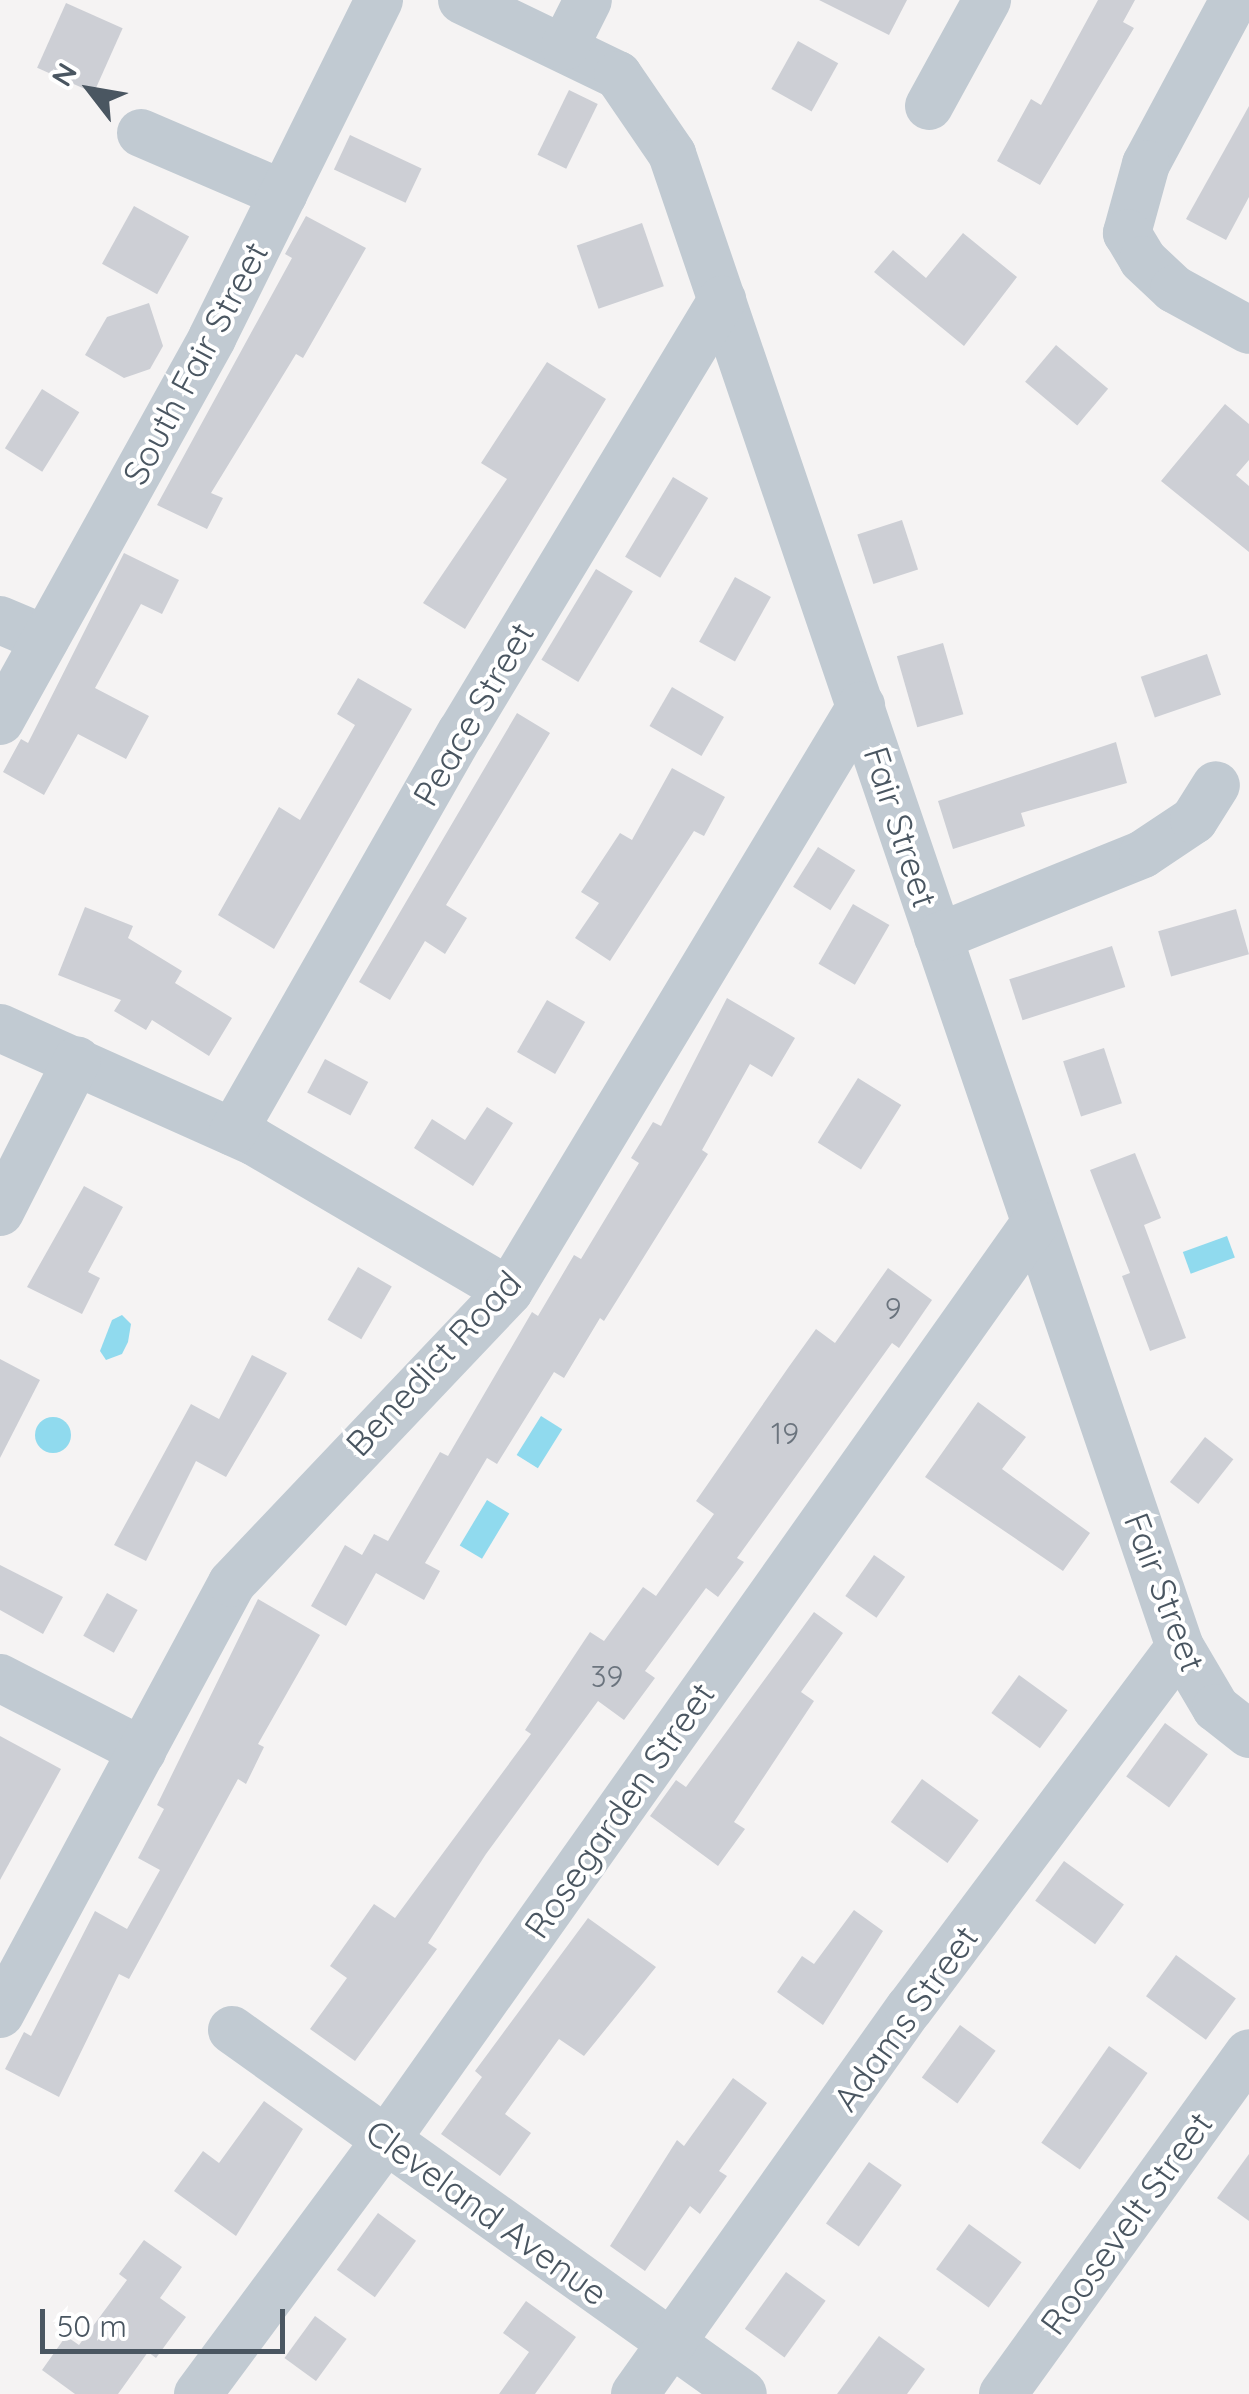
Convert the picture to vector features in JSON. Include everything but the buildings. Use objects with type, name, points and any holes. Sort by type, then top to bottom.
[{"type":"street","name":"South Fair Street","points":[[0,722],[212,338],[380,0]]},
{"type":"street","name":"Fair Street","points":[[462,0],[565,46],[618,75],[672,154],[1180,1647],[1241,1715]]},
{"type":"street","points":[[565,46],[588,0]]},
{"type":"street","points":[[929,106],[987,0]]},
{"type":"street","points":[[1234,0],[1133,199],[1128,232],[1143,260],[1174,289],[1249,330]]},
{"type":"street","points":[[140,133],[283,194]]},
{"type":"street","name":"Peace Street","points":[[233,1132],[461,734],[722,300]]},
{"type":"street","points":[[0,620],[45,639]]},
{"type":"street","name":"Benedict Road","points":[[0,2014],[232,1583],[509,1291],[861,706]]},
{"type":"street","points":[[938,937],[1143,854],[1194,820],[1216,785]]},
{"type":"street","points":[[0,1028],[233,1132],[509,1291]]},
{"type":"street","points":[[0,1212],[77,1060]]},
{"type":"street","name":"Rosegarden Street","points":[[198,2394],[386,2140],[1035,1223]]},
{"type":"street","name":"Adams Street","points":[[635,2394],[909,2009],[1180,1647]]},
{"type":"street","points":[[0,1678],[142,1751]]},
{"type":"street","name":"Cleveland Avenue","points":[[232,2030],[743,2394]]},
{"type":"street","name":"Roosevelt Street","points":[[1003,2394],[1249,2053]]},
{"type":"water","points":[[1227,1236],[1235,1258],[1191,1274],[1183,1252]]},
{"type":"water","points":[[122,1315],[131,1324],[128,1342],[122,1354],[106,1360],[100,1351],[112,1320]]},
{"type":"water","points":[[541,1416],[562,1429],[538,1468],[517,1455]]},
{"type":"water","points":[[53,1417],[66,1422],[71,1435],[66,1448],[53,1453],[40,1448],[35,1435],[40,1422]]},
{"type":"water","points":[[487,1500],[509,1513],[482,1559],[460,1545]]}]
